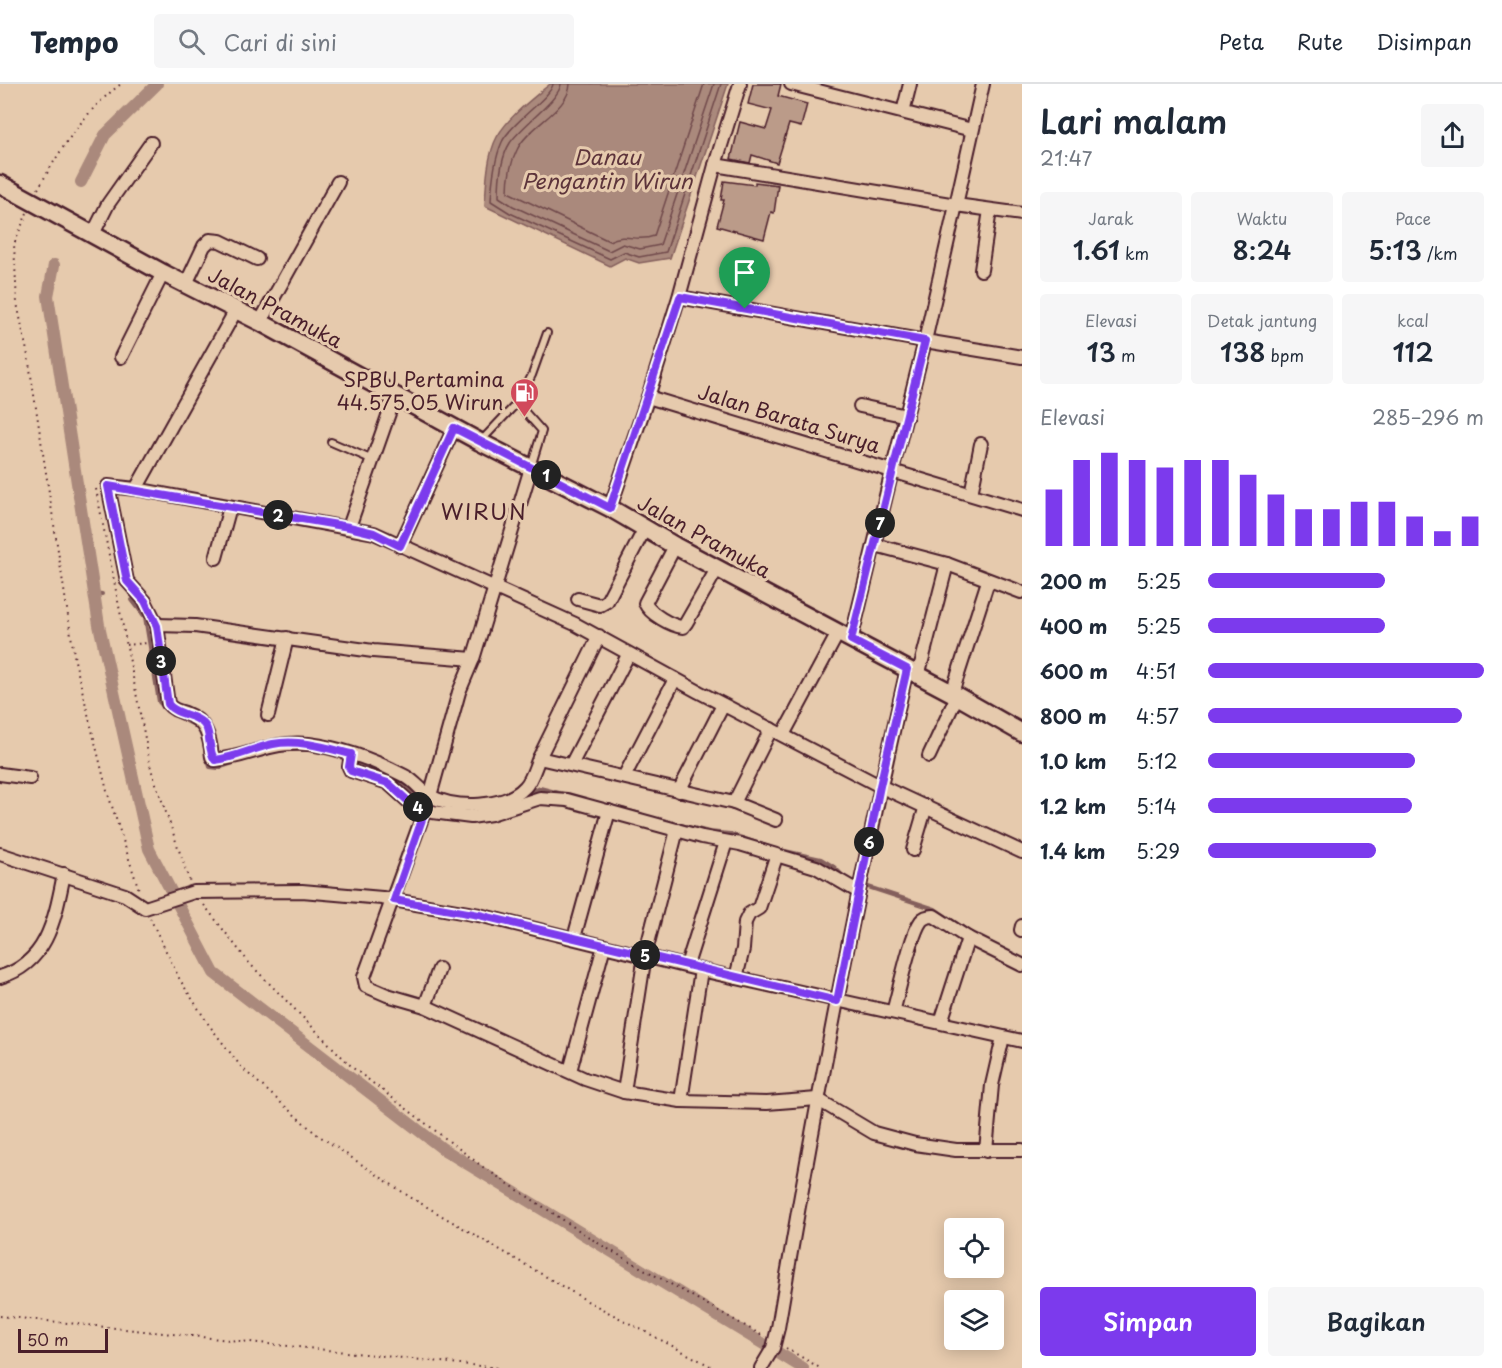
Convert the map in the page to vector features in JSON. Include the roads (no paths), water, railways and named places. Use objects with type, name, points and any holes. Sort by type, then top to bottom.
[{"type":"main road","name":"Jalan Pramuka","points":[[0,184],[480,442],[610,508],[717,569],[1021,730]]},
{"type":"street","points":[[610,508],[680,297],[715,165],[740,84]]},
{"type":"street","points":[[791,84],[972,130]]},
{"type":"street","points":[[903,112],[910,84]]},
{"type":"street","name":"Jalan Barata Surya","points":[[648,397],[892,471],[925,341],[983,84]]},
{"type":"street","points":[[86,231],[151,143]]},
{"type":"street","points":[[715,165],[1022,214]]},
{"type":"street","points":[[260,322],[339,182]]},
{"type":"street","points":[[981,270],[990,210]]},
{"type":"street","points":[[186,284],[204,246],[210,240],[220,242],[257,259]]},
{"type":"street","points":[[121,357],[163,273]]},
{"type":"street","points":[[680,297],[1022,357]]},
{"type":"street","points":[[136,489],[236,310]]},
{"type":"street","points":[[349,527],[395,396]]},
{"type":"street","points":[[860,406],[907,416]]},
{"type":"street","points":[[400,546],[454,428]]},
{"type":"street","points":[[971,494],[981,444]]},
{"type":"street","points":[[531,468],[473,659],[459,692],[427,803],[363,982],[366,986],[387,995],[425,1006],[585,1079],[624,1092],[681,1101],[767,1103],[818,1099],[874,1132],[915,1144],[956,1150],[1022,1150]]},
{"type":"street","points":[[783,735],[844,636],[875,545],[892,471],[1022,510]]},
{"type":"street","points":[[860,887],[816,867],[609,811],[551,798],[540,798],[490,814],[471,817],[427,803],[408,777],[309,744],[282,743],[215,760],[206,727],[200,721],[174,710],[168,704],[157,626],[145,601],[127,581],[108,486],[136,489],[374,533],[599,636],[628,655],[880,786],[1022,852]]},
{"type":"street","points":[[216,558],[230,507]]},
{"type":"street","points":[[578,599],[600,604],[607,601],[645,528]]},
{"type":"street","points":[[875,545],[947,564],[1021,592]]},
{"type":"street","points":[[675,546],[645,603],[649,610],[675,625],[683,627],[717,569]]},
{"type":"street","points":[[761,1368],[773,1348],[818,1099],[880,786],[912,673],[947,564]]},
{"type":"street","points":[[929,756],[955,695],[988,581]]},
{"type":"street","points":[[157,626],[195,626],[373,651],[473,659]]},
{"type":"street","points":[[350,758],[351,771],[388,783],[408,801],[476,807],[518,794],[527,785],[599,636]]},
{"type":"street","points":[[268,715],[287,638]]},
{"type":"street","points":[[571,765],[628,655]]},
{"type":"street","points":[[624,777],[675,679]]},
{"type":"street","points":[[679,791],[723,705]]},
{"type":"street","points":[[734,803],[771,729]]},
{"type":"street","points":[[539,758],[734,803],[776,820]]},
{"type":"street","points":[[0,774],[30,778]]},
{"type":"street","points":[[913,850],[926,806]]},
{"type":"street","points":[[574,938],[609,811]]},
{"type":"street","points":[[624,1092],[645,955],[677,830]]},
{"type":"street","points":[[687,965],[726,842]]},
{"type":"street","points":[[0,854],[125,895],[149,906],[187,892],[302,891],[394,900],[479,915],[701,970],[1022,1041]]},
{"type":"street","points":[[736,978],[743,949],[745,922],[749,914],[759,908],[776,857]]},
{"type":"street","points":[[0,977],[15,973],[32,961],[43,944],[57,910],[64,874]]},
{"type":"street","points":[[893,1012],[914,937],[921,921],[928,916],[934,916],[968,938],[1022,965]]},
{"type":"street","points":[[941,1022],[968,938]]},
{"type":"street","points":[[570,1071],[604,946]]},
{"type":"street","points":[[425,1006],[439,969]]},
{"type":"street","points":[[681,1101],[701,970]]},
{"type":"street","points":[[986,1151],[992,1085],[1003,1037]]},
{"type":"lane","points":[[480,442],[517,403],[532,375],[546,333]]},
{"type":"lane","points":[[517,403],[542,431],[531,468]]},
{"type":"lane","points":[[331,442],[374,460]]},
{"type":"water","name":"Danau Pengantin Wirun","points":[[550,84],[728,84],[670,258],[639,263],[625,258],[610,266],[485,206],[489,161],[497,137],[514,115]]},
{"type":"waterway","points":[[81,182],[105,135],[157,84]]},
{"type":"waterway","points":[[54,265],[48,296],[99,625],[149,849],[214,973],[443,1149],[803,1368]]},
{"type":"waterway","points":[[94,593],[102,594]]},
{"type":"waterway","points":[[132,600],[145,617],[159,702],[165,708]]},
{"type":"waterway","points":[[176,716],[196,726]]},
{"type":"waterway","points":[[290,750],[306,750]]},
{"type":"waterway","points":[[317,751],[374,769],[430,803],[446,808]]},
{"type":"waterway","points":[[207,757],[210,767],[218,768],[233,763]]},
{"type":"waterway","points":[[520,798],[540,788],[641,814]]},
{"type":"waterway","points":[[681,825],[709,832],[730,834],[769,847]]},
{"type":"waterway","points":[[776,849],[821,859],[834,867],[847,880],[935,909],[965,929]]},
{"type":"place","name":"SPBU Pertamina 44.575.05 Wirun","points":[[525,418]]},
{"type":"district","name":"WIRUN","points":[[484,512]]}]
